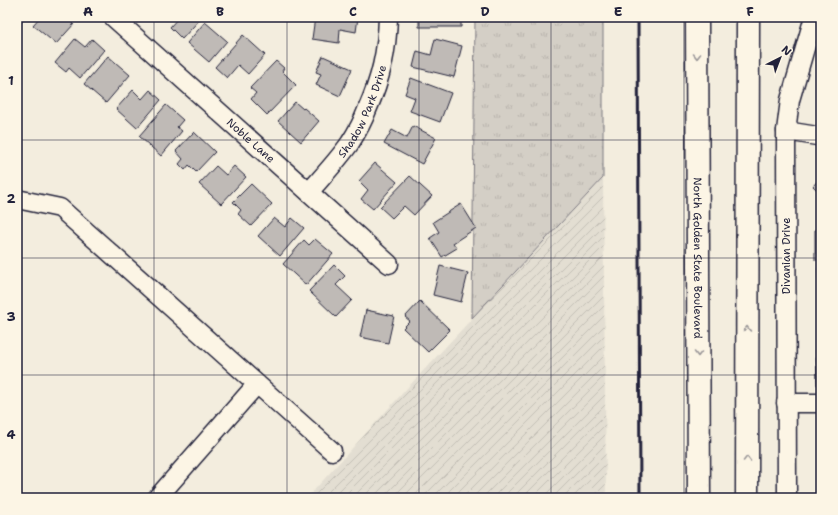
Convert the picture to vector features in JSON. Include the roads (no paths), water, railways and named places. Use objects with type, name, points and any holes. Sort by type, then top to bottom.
[{"type":"main road","name":"North Golden State Boulevard","points":[[697,17],[699,498]]},
{"type":"main road","points":[[747,498],[748,17]]},
{"type":"main road","points":[[747,239],[758,216],[758,17]]},
{"type":"street","name":"Noble Lane","points":[[112,17],[389,264]]},
{"type":"street","name":"Shadow Park Drive","points":[[309,192],[343,153],[364,117],[376,89],[383,61],[388,17]]},
{"type":"street","name":"Divanian Drive","points":[[787,498],[786,131],[790,100],[814,17]]},
{"type":"street","points":[[786,131],[817,136],[821,135]]},
{"type":"street","points":[[17,199],[60,208],[332,451]]},
{"type":"street","points":[[157,498],[257,384]]},
{"type":"street","points":[[786,403],[821,403]]},
{"type":"railway","points":[[638,17],[640,498]]}]
